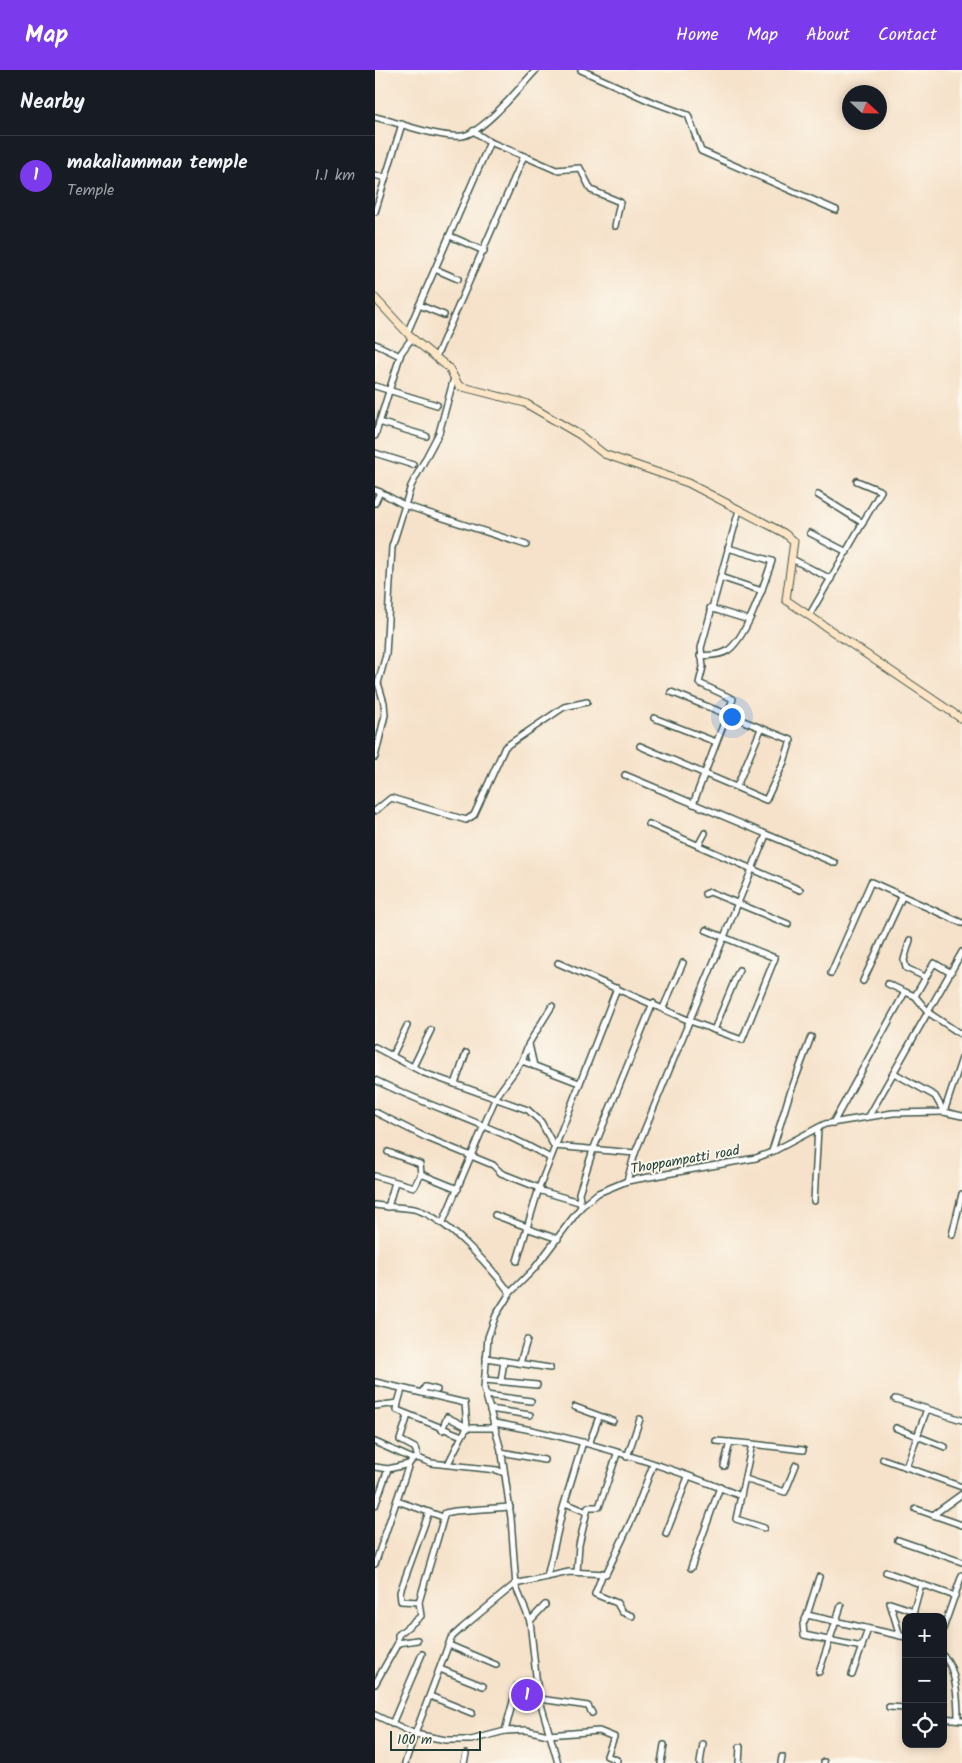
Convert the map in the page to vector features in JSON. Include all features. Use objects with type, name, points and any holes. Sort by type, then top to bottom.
[{"type":"street","points":[[375,117],[463,136],[485,124],[536,70]]},
{"type":"street","points":[[581,70],[650,102],[688,114],[701,151],[836,210]]},
{"type":"street","points":[[375,212],[402,124]]},
{"type":"street","points":[[473,131],[490,142],[555,170],[580,168],[591,190],[620,202],[615,226]]},
{"type":"street","points":[[375,436],[388,390],[410,335],[419,305],[490,142]]},
{"type":"street","points":[[436,356],[484,251],[524,156]]},
{"type":"street","points":[[375,175],[385,178]]},
{"type":"street","points":[[449,236],[484,251]]},
{"type":"street","points":[[435,269],[458,279]]},
{"type":"street","points":[[375,298],[410,335],[449,368],[459,386],[525,403],[580,435],[604,454],[688,483],[784,533],[794,541],[786,600],[962,719]]},
{"type":"street","points":[[419,305],[444,315]]},
{"type":"street","points":[[375,344],[400,356]]},
{"type":"street","points":[[375,757],[385,715],[384,703],[378,683],[386,655],[392,547],[411,486],[439,433],[454,378]]},
{"type":"street","points":[[375,386],[437,405]]},
{"type":"street","points":[[379,422],[426,436]]},
{"type":"street","points":[[375,453],[413,465]]},
{"type":"street","points":[[809,616],[881,491],[857,480]]},
{"type":"street","points":[[375,502],[377,491],[404,505],[525,545]]},
{"type":"street","points":[[819,495],[863,523]]},
{"type":"street","points":[[693,804],[733,699],[699,683],[703,667],[700,656],[710,608],[739,510]]},
{"type":"street","points":[[810,533],[847,552]]},
{"type":"street","points":[[700,656],[726,652],[735,643],[749,620],[762,591],[771,561],[728,548]]},
{"type":"street","points":[[792,560],[831,579]]},
{"type":"street","points":[[720,577],[762,591]]},
{"type":"street","points":[[710,608],[749,620]]},
{"type":"street","points":[[640,746],[766,800],[784,762],[791,740],[671,692]]},
{"type":"street","points":[[375,811],[391,798],[466,820],[474,815],[505,747],[564,707],[587,702]]},
{"type":"street","points":[[654,718],[716,742]]},
{"type":"street","points":[[737,786],[761,729]]},
{"type":"street","points":[[625,775],[835,863]]},
{"type":"street","points":[[649,824],[699,844],[800,890]]},
{"type":"street","points":[[699,844],[705,833]]},
{"type":"street","points":[[627,1181],[635,1153],[766,835]]},
{"type":"street","points":[[831,974],[871,882],[962,923]]},
{"type":"street","points":[[705,894],[709,892],[789,924]]},
{"type":"street","points":[[863,981],[902,897]]},
{"type":"street","points":[[558,962],[690,1021],[742,1040],[775,958],[707,930]]},
{"type":"street","points":[[910,940],[904,960],[906,968],[925,977]]},
{"type":"street","points":[[869,1116],[962,952]]},
{"type":"street","points":[[663,1008],[683,963]]},
{"type":"street","points":[[915,996],[934,963],[951,973]]},
{"type":"street","points":[[714,1030],[739,970]]},
{"type":"street","points":[[888,984],[915,996],[929,1013],[962,1035]]},
{"type":"street","points":[[517,1261],[538,1189],[617,988]]},
{"type":"street","points":[[833,1123],[905,992]]},
{"type":"street","points":[[375,1112],[425,1137],[493,1165],[501,1173],[580,1205],[579,1193],[593,1150],[653,1003]]},
{"type":"street","points":[[443,1222],[485,1125],[495,1097],[522,1061],[529,1043],[552,1006]]},
{"type":"street","points":[[392,1056],[407,1026]]},
{"type":"street","points":[[413,1067],[431,1030]]},
{"type":"street","points":[[772,1152],[789,1096],[811,1036]]},
{"type":"street","points":[[529,1043],[534,1066]]},
{"type":"street","points":[[375,1048],[413,1067],[528,1110],[541,1122],[554,1146]]},
{"type":"street","points":[[455,1084],[467,1054]]},
{"type":"street","points":[[944,1112],[962,1058]]},
{"type":"street","points":[[522,1061],[579,1082]]},
{"type":"street","points":[[894,1073],[935,1096],[944,1112]]},
{"type":"street","points":[[375,1080],[413,1099],[485,1125],[517,1139],[550,1158]]},
{"type":"street","name":"Thoppampatti road","points":[[557,1763],[537,1688],[530,1621],[515,1584],[510,1507],[501,1452],[486,1395],[485,1380],[488,1337],[493,1322],[510,1293],[534,1269],[559,1239],[580,1205],[598,1194],[627,1181],[755,1158],[772,1152],[818,1128],[869,1116],[893,1113],[944,1112],[962,1116]]},
{"type":"street","points":[[814,1202],[818,1128]]},
{"type":"street","points":[[554,1146],[635,1153]]},
{"type":"street","points":[[375,1176],[414,1187],[421,1174],[420,1164],[388,1152]]},
{"type":"street","points":[[421,1174],[458,1189]]},
{"type":"street","points":[[388,1207],[395,1182]]},
{"type":"street","points":[[952,1235],[962,1194]]},
{"type":"street","points":[[375,1205],[414,1209],[443,1222],[510,1293]]},
{"type":"street","points":[[495,1215],[559,1239]]},
{"type":"street","points":[[519,1363],[527,1340]]},
{"type":"street","points":[[486,1358],[551,1368]]},
{"type":"street","points":[[501,1381],[504,1361]]},
{"type":"street","points":[[485,1380],[537,1386]]},
{"type":"street","points":[[375,1382],[465,1403],[467,1428],[448,1464]]},
{"type":"street","points":[[422,1393],[425,1387],[437,1390]]},
{"type":"street","points":[[402,1389],[397,1410],[442,1430],[462,1436]]},
{"type":"street","points":[[486,1395],[531,1401]]},
{"type":"street","points":[[895,1399],[962,1420]]},
{"type":"street","points":[[375,1406],[398,1403]]},
{"type":"street","points":[[575,1407],[599,1417],[613,1420]]},
{"type":"street","points":[[490,1409],[531,1415]]},
{"type":"street","points":[[906,1467],[927,1409]]},
{"type":"street","points":[[375,1564],[413,1460],[415,1448],[400,1440],[408,1415]]},
{"type":"street","points":[[547,1577],[565,1503],[586,1443],[599,1417]]},
{"type":"street","points":[[442,1430],[447,1418],[467,1428],[495,1425],[543,1431],[586,1443],[720,1487],[741,1496]]},
{"type":"street","points":[[627,1457],[640,1419]]},
{"type":"street","points":[[897,1428],[945,1446]]},
{"type":"street","points":[[716,1441],[803,1450]]},
{"type":"street","points":[[375,1442],[413,1460],[497,1470],[504,1474]]},
{"type":"street","points":[[724,1466],[730,1442]]},
{"type":"street","points":[[752,1444],[736,1518],[764,1528]]},
{"type":"street","points":[[501,1452],[544,1460]]},
{"type":"street","points":[[577,1572],[579,1545],[588,1506],[599,1508],[617,1454]]},
{"type":"street","points":[[883,1459],[962,1488]]},
{"type":"street","points":[[375,1467],[388,1469],[413,1460]]},
{"type":"street","points":[[405,1763],[451,1638],[515,1584],[577,1572],[606,1574],[634,1515],[653,1465]]},
{"type":"street","points":[[745,1479],[785,1492],[796,1466]]},
{"type":"street","points":[[375,1506],[388,1469]]},
{"type":"street","points":[[666,1534],[688,1477]]},
{"type":"street","points":[[691,1568],[720,1487]]},
{"type":"street","points":[[933,1515],[962,1494]]},
{"type":"street","points":[[397,1501],[443,1517]]},
{"type":"street","points":[[565,1503],[587,1512]]},
{"type":"street","points":[[375,1684],[398,1643],[398,1636],[421,1616],[419,1602],[445,1514],[455,1511],[510,1507]]},
{"type":"street","points":[[916,1509],[962,1525]]},
{"type":"street","points":[[419,1602],[401,1601],[400,1592],[429,1512]]},
{"type":"street","points":[[898,1540],[962,1562]]},
{"type":"street","points":[[886,1572],[955,1596]]},
{"type":"street","points":[[603,1573],[595,1594],[617,1603],[622,1612],[632,1616]]},
{"type":"street","points":[[947,1618],[962,1575]]},
{"type":"street","points":[[819,1577],[803,1624],[805,1635],[862,1647]]},
{"type":"street","points":[[913,1613],[921,1584]]},
{"type":"street","points":[[902,1635],[889,1603],[911,1613]]},
{"type":"street","points":[[530,1621],[545,1605]]},
{"type":"street","points":[[819,1672],[841,1606]]},
{"type":"street","points":[[807,1615],[902,1637]]},
{"type":"street","points":[[852,1675],[868,1630]]},
{"type":"street","points":[[398,1643],[417,1640]]},
{"type":"street","points":[[449,1645],[496,1665]]},
{"type":"street","points":[[392,1724],[422,1654]]},
{"type":"street","points":[[945,1658],[949,1661],[960,1719],[947,1718]]},
{"type":"street","points":[[439,1670],[483,1686]]},
{"type":"street","points":[[505,1730],[517,1686],[537,1688]]},
{"type":"street","points":[[430,1696],[473,1713]]},
{"type":"street","points":[[540,1699],[589,1706],[592,1713]]},
{"type":"street","points":[[889,1707],[902,1708]]},
{"type":"street","points":[[375,1715],[415,1734],[446,1740],[471,1740],[505,1730],[526,1730],[549,1735],[599,1732],[614,1737],[607,1756],[617,1760],[616,1763]]},
{"type":"street","points":[[700,1763],[703,1744]]},
{"type":"street","points":[[661,1763],[664,1745]]},
{"type":"street","points":[[739,1763],[740,1747]]},
{"type":"street","points":[[464,1763],[466,1754]]},
{"type":"place","name":"makaliamman temple","points":[[527,1695]]}]
